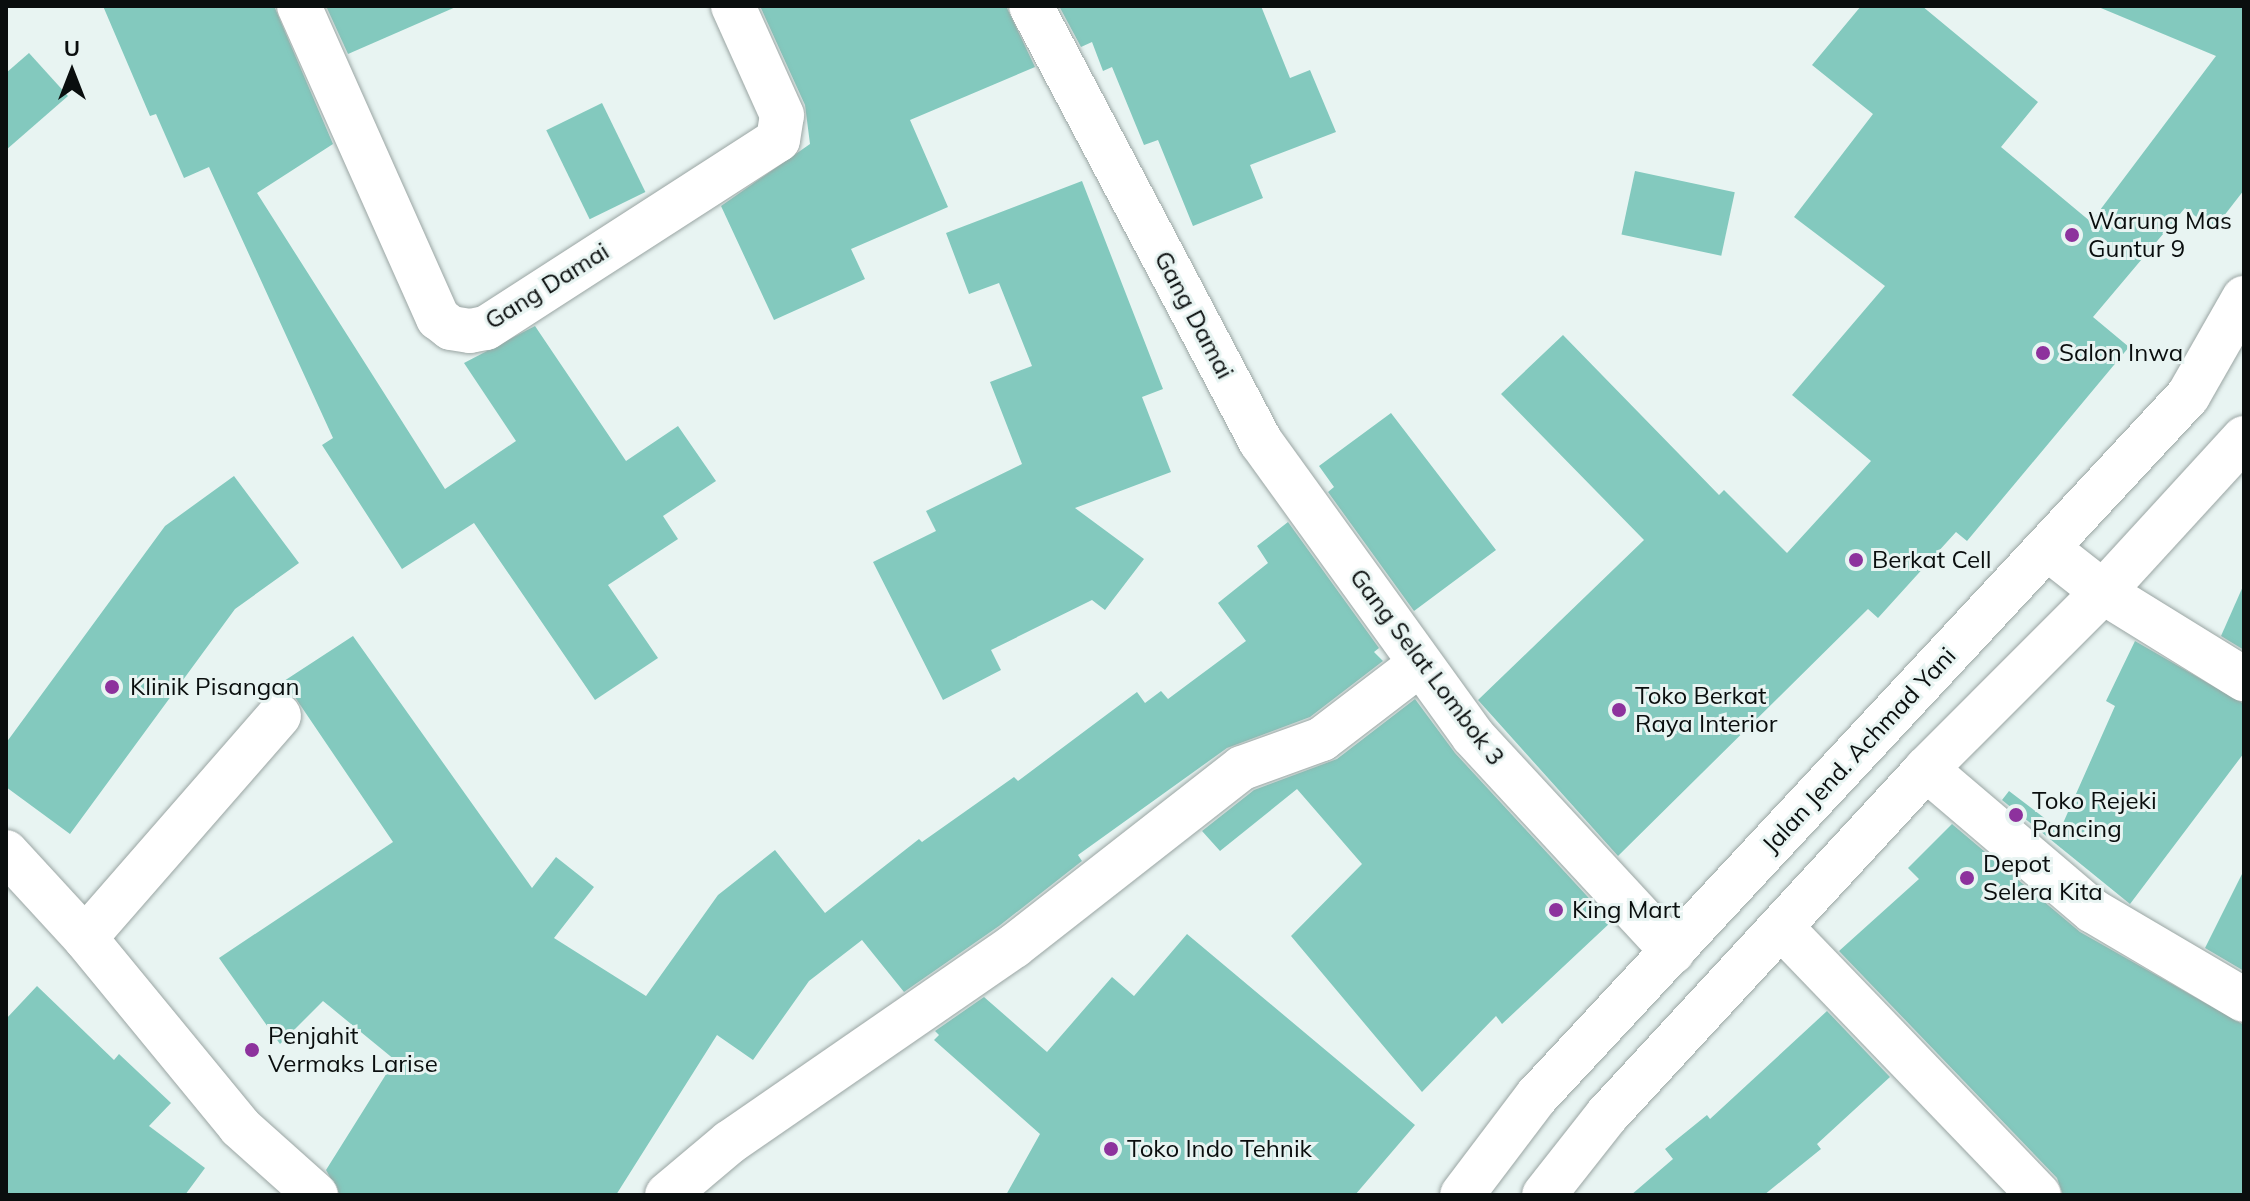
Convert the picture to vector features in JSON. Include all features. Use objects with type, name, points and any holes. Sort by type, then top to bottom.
[{"type":"street","name":"Gang Damai","points":[[299,6],[438,318],[451,328],[470,331],[486,328],[778,140],[782,115],[733,6]]},
{"type":"street","name":"Gang Damai","points":[[1031,6],[1253,427]]},
{"type":"street","name":"Jalan Jend. Achmad Yani","points":[[1462,1195],[1537,1096],[2188,396],[2244,298]]},
{"type":"street","name":"Gang Selat Lombok 3","points":[[1253,427],[1473,736],[1673,952]]},
{"type":"street","points":[[1544,1195],[1607,1115],[1926,769],[2103,592],[2244,438]]},
{"type":"street","points":[[2047,548],[2103,592],[2244,679]]},
{"type":"street","points":[[667,1195],[730,1142],[1014,946],[1242,768],[1322,739],[1420,664]]},
{"type":"street","points":[[85,938],[279,716]]},
{"type":"street","points":[[1926,769],[2093,911],[2244,1000]]},
{"type":"street","points":[[6,852],[85,938],[240,1127],[316,1195]]},
{"type":"street","points":[[1781,927],[2039,1195]]},
{"type":"building","points":[[103,6],[274,6],[333,144],[257,193],[445,489],[516,441],[464,363],[535,326],[626,461],[678,426],[716,481],[663,516],[678,539],[608,585],[658,658],[595,700],[474,523],[402,569],[322,445],[333,438],[209,167],[184,178],[156,114],[150,116]]},
{"type":"building","points":[[326,6],[458,6],[348,54]]},
{"type":"building","points":[[760,6],[1006,6],[1035,67],[910,120],[948,207],[851,249],[865,279],[774,320],[721,206],[810,144],[805,105]]},
{"type":"building","points":[[1059,6],[1261,6],[1290,78],[1310,70],[1336,132],[1250,165],[1263,198],[1193,226],[1158,140],[1144,145],[1112,67],[1103,71],[1092,42],[1081,47]]},
{"type":"building","points":[[1861,6],[1922,6],[2038,102],[2001,147],[2091,222],[2216,56],[2096,6],[2244,6],[2244,190],[2213,230],[2185,208],[2093,317],[2129,347],[1967,541],[1956,532],[1878,618],[1868,609],[1618,856],[1478,700],[1644,540],[1501,394],[1563,335],[1719,495],[1724,490],[1787,553],[1871,461],[1792,395],[1885,286],[1794,217],[1873,114],[1812,65]]},
{"type":"building","points":[[29,53],[68,96],[6,150],[6,73]]},
{"type":"building","points":[[602,103],[645,192],[590,219],[546,130]]},
{"type":"building","points":[[1635,171],[1735,192],[1721,256],[1621,235]]},
{"type":"building","points":[[1082,181],[1163,389],[1142,397],[1171,472],[1075,508],[1144,559],[1105,610],[1092,600],[991,650],[1001,670],[943,700],[873,562],[936,531],[926,511],[1022,464],[990,382],[1032,366],[999,283],[969,294],[946,233]]},
{"type":"building","points":[[1391,413],[1496,550],[1414,611],[1328,492],[1334,487],[1319,466]]},
{"type":"building","name":"Klinik Pisangan","points":[[234,476],[299,563],[235,609],[70,834],[6,787],[6,743],[165,526]]},
{"type":"building","points":[[1288,522],[1379,648],[1374,652],[1383,661],[1310,717],[1227,748],[1078,855],[1082,861],[999,926],[904,992],[862,940],[809,981],[753,1060],[717,1035],[616,1195],[340,1195],[326,1170],[395,1060],[323,1001],[280,1044],[219,958],[393,842],[284,681],[353,636],[532,888],[556,857],[594,887],[554,938],[646,996],[718,895],[775,850],[825,913],[919,839],[922,842],[1014,777],[1018,781],[1137,692],[1145,703],[1161,691],[1168,699],[1246,641],[1218,603],[1268,563],[1257,546]]},
{"type":"building","points":[[2244,584],[2244,650],[2221,636]]},
{"type":"building","points":[[2135,641],[2244,704],[2244,753],[2130,904],[2002,800],[2009,791],[2060,830],[2115,706],[2106,701]]},
{"type":"building","points":[[1415,699],[1455,753],[1611,922],[1502,1024],[1496,1016],[1422,1092],[1291,936],[1362,864],[1297,789],[1220,851],[1202,831],[1254,790],[1337,759]]},
{"type":"building","points":[[1952,824],[2080,932],[2244,1025],[2244,1195],[2063,1195],[2057,1178],[1839,951],[1919,879],[1908,868]]},
{"type":"building","points":[[2244,870],[2244,971],[2205,948]]},
{"type":"building","points":[[1187,934],[1415,1125],[1355,1195],[1006,1195],[1040,1134],[934,1040],[939,1035],[935,1031],[984,997],[1047,1052],[1112,977],[1134,996]]},
{"type":"building","points":[[37,986],[114,1060],[119,1054],[171,1103],[149,1126],[205,1168],[185,1195],[6,1195],[6,1019]]},
{"type":"building","points":[[1827,1011],[1890,1077],[1817,1144],[1821,1149],[1764,1195],[1631,1195],[1673,1159],[1665,1149],[1707,1115],[1710,1119]]},
{"type":"place","name":"Warung Mas Guntur 9","points":[[2072,235]]},
{"type":"place","name":"Salon Inwa","points":[[2043,353]]},
{"type":"place","name":"Berkat Cell","points":[[1856,560]]},
{"type":"place","name":"Klinik Pisangan","points":[[112,687]]},
{"type":"place","name":"Toko Berkat Raya Interior","points":[[1619,710]]},
{"type":"place","name":"Toko Rejeki Pancing","points":[[2016,815]]},
{"type":"place","name":"Depot Selera Kita","points":[[1967,878]]},
{"type":"place","name":"King Mart","points":[[1556,910]]},
{"type":"place","name":"Penjahit Vermaks Larise","points":[[252,1050]]},
{"type":"place","name":"Toko Indo Tehnik","points":[[1111,1149]]}]
